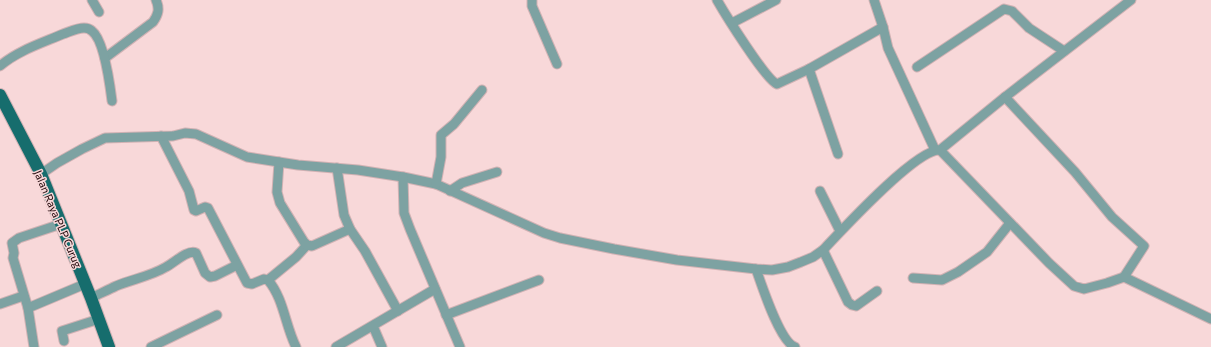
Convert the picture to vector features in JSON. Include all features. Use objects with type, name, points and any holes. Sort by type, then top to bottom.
[{"type":"main road","name":"Jalan Raya PLP Curug","points":[[0,95],[41,174],[109,347]]},
{"type":"street","points":[[92,0],[99,12]]},
{"type":"street","points":[[105,58],[153,22],[158,14],[156,0]]},
{"type":"street","points":[[532,0],[532,6],[557,64]]},
{"type":"street","points":[[717,0],[761,67],[774,83],[777,84],[809,69],[883,27]]},
{"type":"street","points":[[732,23],[776,0]]},
{"type":"street","points":[[874,0],[888,48],[938,150],[1065,279],[1074,286],[1084,289],[1124,277],[1144,246],[1112,217],[1075,172],[1005,97]]},
{"type":"street","points":[[41,174],[94,142],[105,138],[161,136],[185,133],[196,134],[247,157],[403,177],[436,184],[533,228],[560,238],[677,260],[756,270],[772,270],[788,267],[812,257],[823,250],[840,231],[899,174],[917,159],[938,150],[1064,50],[1131,0]]},
{"type":"street","points":[[917,66],[1004,9],[1012,11],[1029,28],[1064,50]]},
{"type":"street","points":[[0,66],[6,61],[37,44],[83,28],[89,28],[98,37],[105,58],[112,101]]},
{"type":"street","points":[[809,69],[838,154]]},
{"type":"street","points":[[436,184],[441,157],[441,135],[454,124],[482,90]]},
{"type":"street","points":[[161,136],[189,191],[194,210],[196,211],[205,207],[208,208],[248,284],[264,279],[268,280],[308,245]]},
{"type":"street","points":[[279,162],[276,186],[280,203],[299,236],[308,245],[312,246],[350,229]]},
{"type":"street","points":[[337,168],[342,209],[350,229],[365,251],[398,311]]},
{"type":"street","points":[[450,191],[462,183],[497,172]]},
{"type":"street","points":[[403,177],[404,213],[460,347]]},
{"type":"street","points":[[820,191],[840,231]]},
{"type":"street","points":[[913,278],[942,280],[958,272],[988,252],[1010,223]]},
{"type":"street","points":[[34,347],[28,308],[23,296],[13,258],[14,253],[12,243],[19,238],[61,224]]},
{"type":"street","points":[[823,250],[848,302],[856,306],[877,291]]},
{"type":"street","points":[[91,298],[116,286],[168,267],[182,256],[194,252],[197,254],[205,272],[210,277],[237,265]]},
{"type":"street","points":[[756,270],[780,329],[791,345],[795,347]]},
{"type":"street","points":[[1124,277],[1211,320]]},
{"type":"street","points":[[268,280],[276,291],[296,347]]},
{"type":"street","points":[[446,315],[539,280]]},
{"type":"street","points":[[28,308],[85,284]]},
{"type":"street","points":[[336,347],[435,289]]},
{"type":"street","points":[[0,304],[23,296]]},
{"type":"street","points":[[151,347],[217,315]]},
{"type":"street","points":[[64,341],[62,330],[99,319]]},
{"type":"street","points":[[373,326],[382,347]]}]
